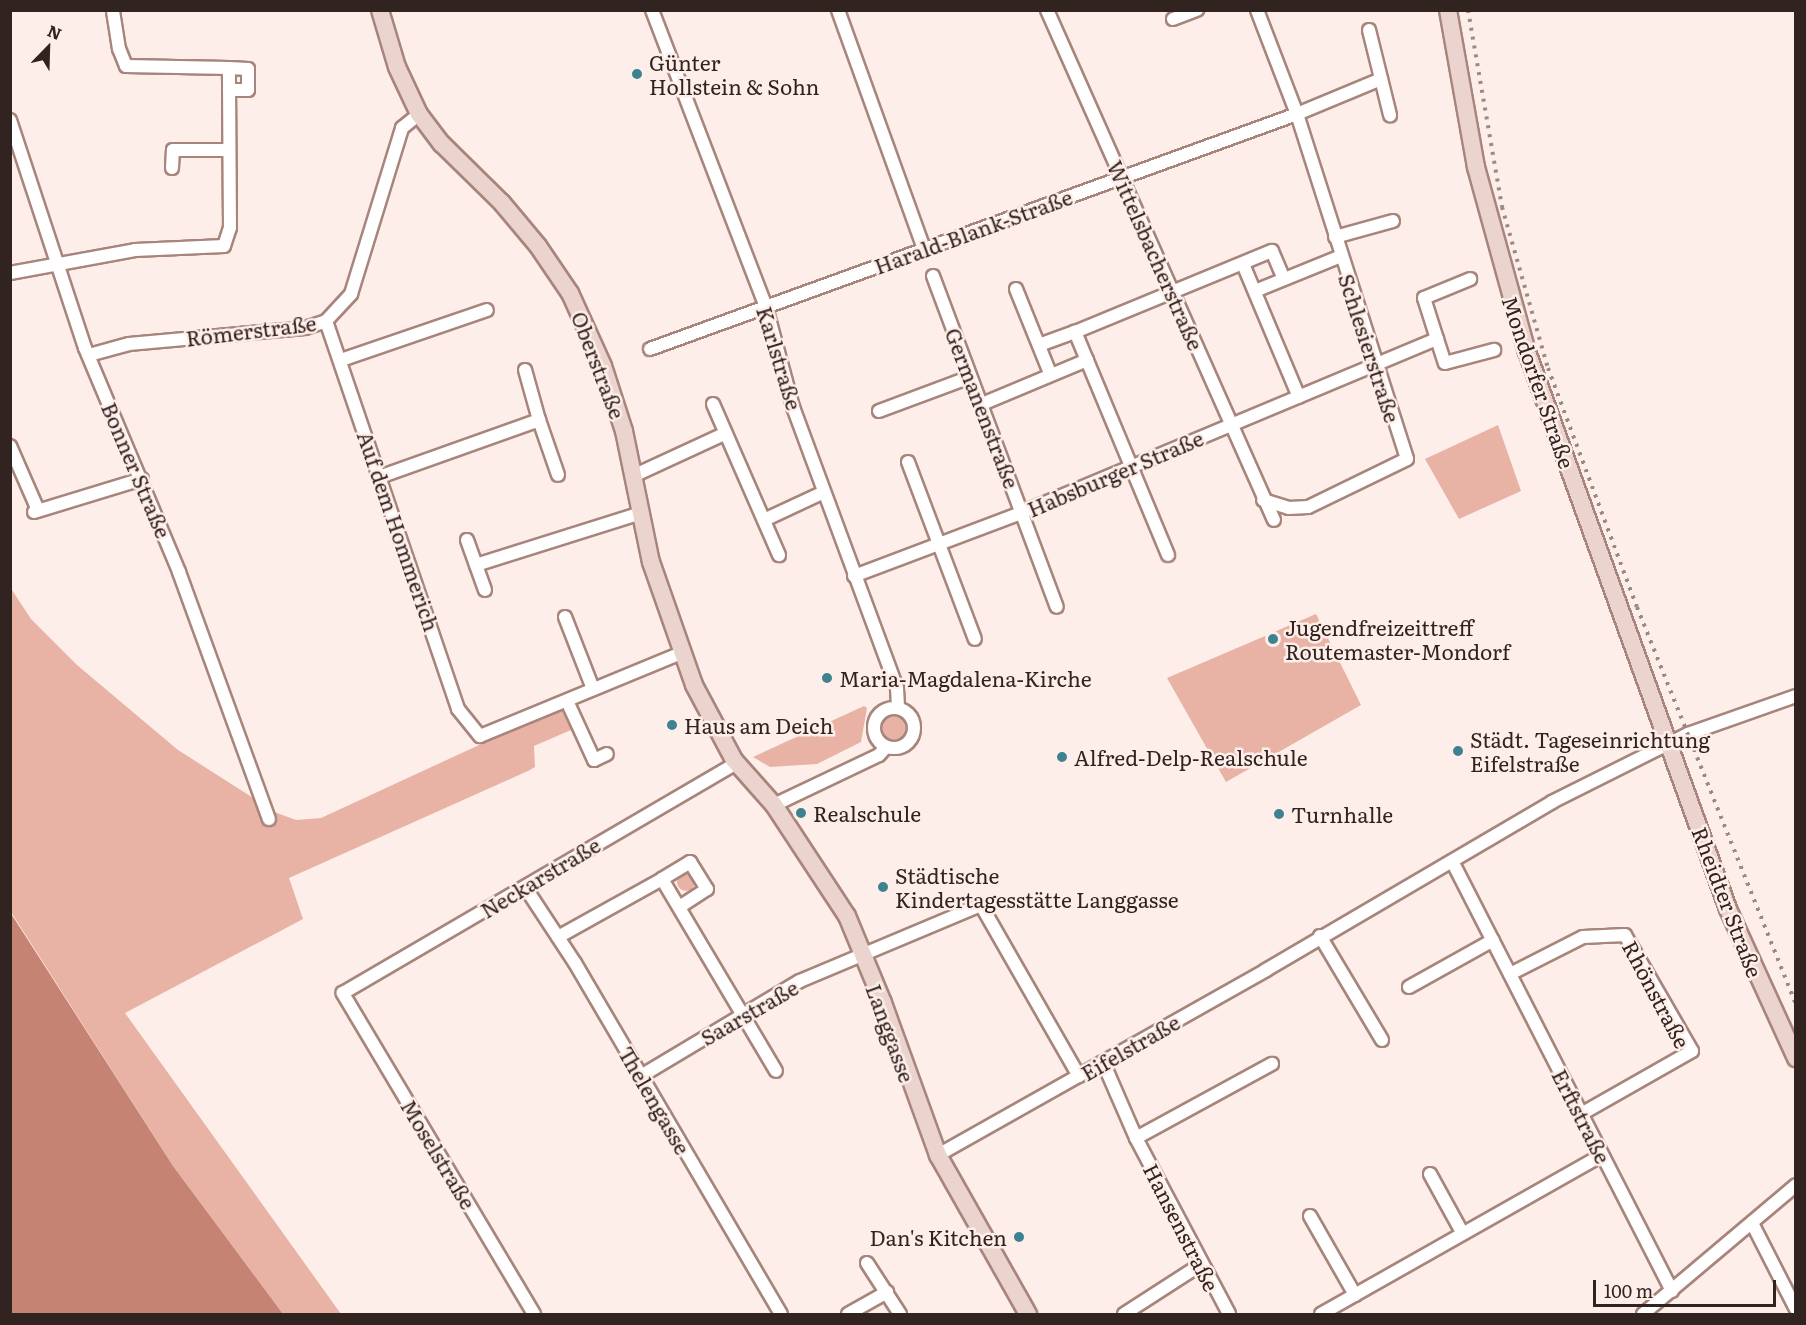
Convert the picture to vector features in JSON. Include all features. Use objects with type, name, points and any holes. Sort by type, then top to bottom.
[{"type":"street","points":[[113,10],[119,49],[126,66],[248,69],[248,90],[229,90]]},
{"type":"street","name":"Oberstraße","points":[[381,10],[397,66],[419,114],[442,144],[502,203],[570,293],[603,366],[624,431],[651,562],[681,653],[720,738],[736,763]]},
{"type":"street","name":"Karlstraße","points":[[652,10],[766,307],[794,407],[854,576],[897,688],[898,708],[912,719],[913,735],[901,747],[886,747],[879,755],[774,805]]},
{"type":"street","points":[[838,10],[924,249]]},
{"type":"street","name":"Wittelsbacherstraße","points":[[1047,10],[1174,291],[1263,500],[1274,520]]},
{"type":"street","points":[[1173,19],[1197,10]]},
{"type":"street","name":"Schlesierstraße","points":[[1257,10],[1297,114],[1374,365],[1407,459],[1308,507],[1289,508],[1263,500]]},
{"type":"street","name":"Mondorfer Straße","points":[[1448,10],[1476,167],[1507,289],[1550,420],[1668,743]]},
{"type":"street","points":[[1369,30],[1390,115]]},
{"type":"street","points":[[10,273],[135,250],[224,246],[231,228],[227,150],[229,68]]},
{"type":"street","points":[[1297,114],[1381,79]]},
{"type":"street","name":"Römerstraße","points":[[88,355],[129,344],[305,328],[326,321],[351,294],[402,128],[419,114]]},
{"type":"street","name":"Harald-Blank-Straße","points":[[650,350],[1297,114]]},
{"type":"street","name":"Bonner Straße","points":[[10,120],[88,355],[142,479],[269,819]]},
{"type":"street","points":[[172,168],[173,150],[227,150]]},
{"type":"street","points":[[1335,237],[1392,221]]},
{"type":"street","points":[[1039,345],[1272,251],[1284,279]]},
{"type":"street","points":[[1255,291],[1341,256]]},
{"type":"street","points":[[1243,264],[1299,397]]},
{"type":"street","name":"Germanenstraße","points":[[933,276],[1057,607]]},
{"type":"street","points":[[1470,279],[1424,298],[1445,363],[1494,350]]},
{"type":"street","points":[[1016,290],[1050,374]]},
{"type":"street","points":[[341,360],[487,310]]},
{"type":"street","name":"Auf dem Hommerich","points":[[326,321],[382,476],[458,709],[480,736],[567,701]]},
{"type":"street","points":[[1075,332],[1168,555]]},
{"type":"street","name":"Habsburger Straße","points":[[854,576],[941,545],[1023,512],[1131,468],[1230,423],[1299,397],[1437,339]]},
{"type":"street","points":[[982,404],[1087,360]]},
{"type":"street","points":[[525,370],[558,475]]},
{"type":"street","points":[[879,411],[970,377]]},
{"type":"street","points":[[713,404],[779,555]]},
{"type":"street","points":[[382,476],[539,420]]},
{"type":"street","points":[[633,476],[726,433]]},
{"type":"street","points":[[10,446],[36,511],[142,479]]},
{"type":"street","points":[[908,462],[975,639]]},
{"type":"street","points":[[764,520],[824,492]]},
{"type":"street","points":[[476,565],[641,513]]},
{"type":"street","points":[[467,540],[485,590]]},
{"type":"street","points":[[565,617],[593,690]]},
{"type":"street","points":[[608,753],[594,760],[567,701],[681,653]]},
{"type":"street","name":"Eifelstraße","points":[[938,1155],[1552,802],[1668,743],[1796,696]]},
{"type":"street","points":[[886,747],[875,737],[874,722],[884,710],[898,708]]},
{"type":"street","name":"Rheidter Straße","points":[[1668,743],[1728,909],[1796,1058]]},
{"type":"street","name":"Langgasse","points":[[736,763],[774,805],[847,916],[862,957],[884,1003],[938,1155],[1028,1314]]},
{"type":"street","name":"Neckarstraße","points":[[343,993],[736,763]]},
{"type":"street","name":"Erftstraße","points":[[1452,861],[1672,1291]]},
{"type":"street","points":[[558,937],[690,862],[706,889],[680,907]]},
{"type":"street","points":[[662,879],[776,1071]]},
{"type":"street","name":"Thelengasse","points":[[525,887],[558,937],[781,1314]]},
{"type":"street","name":"Saarstraße","points":[[641,1076],[743,1012],[800,981],[862,957],[981,905],[1079,1076]]},
{"type":"street","name":"Rhönstraße","points":[[1510,974],[1583,937],[1625,935],[1692,1051],[1581,1114]]},
{"type":"street","points":[[1320,936],[1382,1040]]},
{"type":"street","points":[[1409,987],[1493,940]]},
{"type":"street","name":"Moselstraße","points":[[343,993],[534,1314]]},
{"type":"street","name":"Hansenstraße","points":[[1103,1062],[1136,1138],[1200,1265],[1228,1314]]},
{"type":"street","name":"Hansenstraße","points":[[1136,1138],[1272,1064]]},
{"type":"street","points":[[1321,1314],[1602,1155]]},
{"type":"street","points":[[1430,1174],[1463,1234]]},
{"type":"street","points":[[1643,1314],[1753,1225],[1796,1185]]},
{"type":"street","points":[[1310,1216],[1354,1295]]},
{"type":"street","points":[[1753,1225],[1796,1309]]},
{"type":"street","points":[[867,1263],[900,1314]]},
{"type":"street","points":[[1124,1314],[1200,1265]]},
{"type":"street","points":[[848,1314],[886,1292]]},
{"type":"shaded area","points":[[1498,425],[1521,491],[1459,519],[1425,459]]},
{"type":"shaded area","points":[[10,587],[31,619],[77,665],[178,750],[277,813],[296,820],[321,818],[557,709],[562,710],[571,730],[534,746],[535,767],[289,878],[303,919],[125,1013],[341,1314],[283,1314],[173,1166],[11,912]]},
{"type":"shaded area","points":[[1316,614],[1361,705],[1226,782],[1167,678]]},
{"type":"shaded area","points":[[864,706],[867,708],[861,742],[817,764],[770,767],[753,757]]},
{"type":"shaded area","points":[[893,713],[899,714],[907,722],[907,734],[899,742],[893,743],[887,742],[879,734],[878,728],[879,722],[887,714]]},
{"type":"shaded area","points":[[682,873],[690,873],[695,878],[693,889],[682,891],[677,886],[677,878]]},
{"type":"shaded area","points":[[10,912],[173,1166],[283,1314],[11,1314]]},
{"type":"railway","points":[[1468,10],[1502,207],[1548,368],[1637,607],[1796,1005]]},
{"type":"place","name":"Günter Hollstein & Sohn","points":[[637,74]]},
{"type":"place","name":"Jugendfreizeittreff Routemaster-Mondorf","points":[[1273,639]]},
{"type":"place","name":"Maria-Magdalena-Kirche","points":[[827,678]]},
{"type":"place","name":"Haus am Deich","points":[[672,725]]},
{"type":"place","name":"Städt. Tageseinrichtung Eifelstraße","points":[[1458,751]]},
{"type":"place","name":"Alfred-Delp-Realschule","points":[[1062,757]]},
{"type":"place","name":"Realschule","points":[[801,813]]},
{"type":"place","name":"Turnhalle","points":[[1279,814]]},
{"type":"place","name":"Städtische Kindertagesstätte Langgasse","points":[[883,887]]},
{"type":"place","name":"Dan's Kitchen","points":[[1019,1237]]}]
